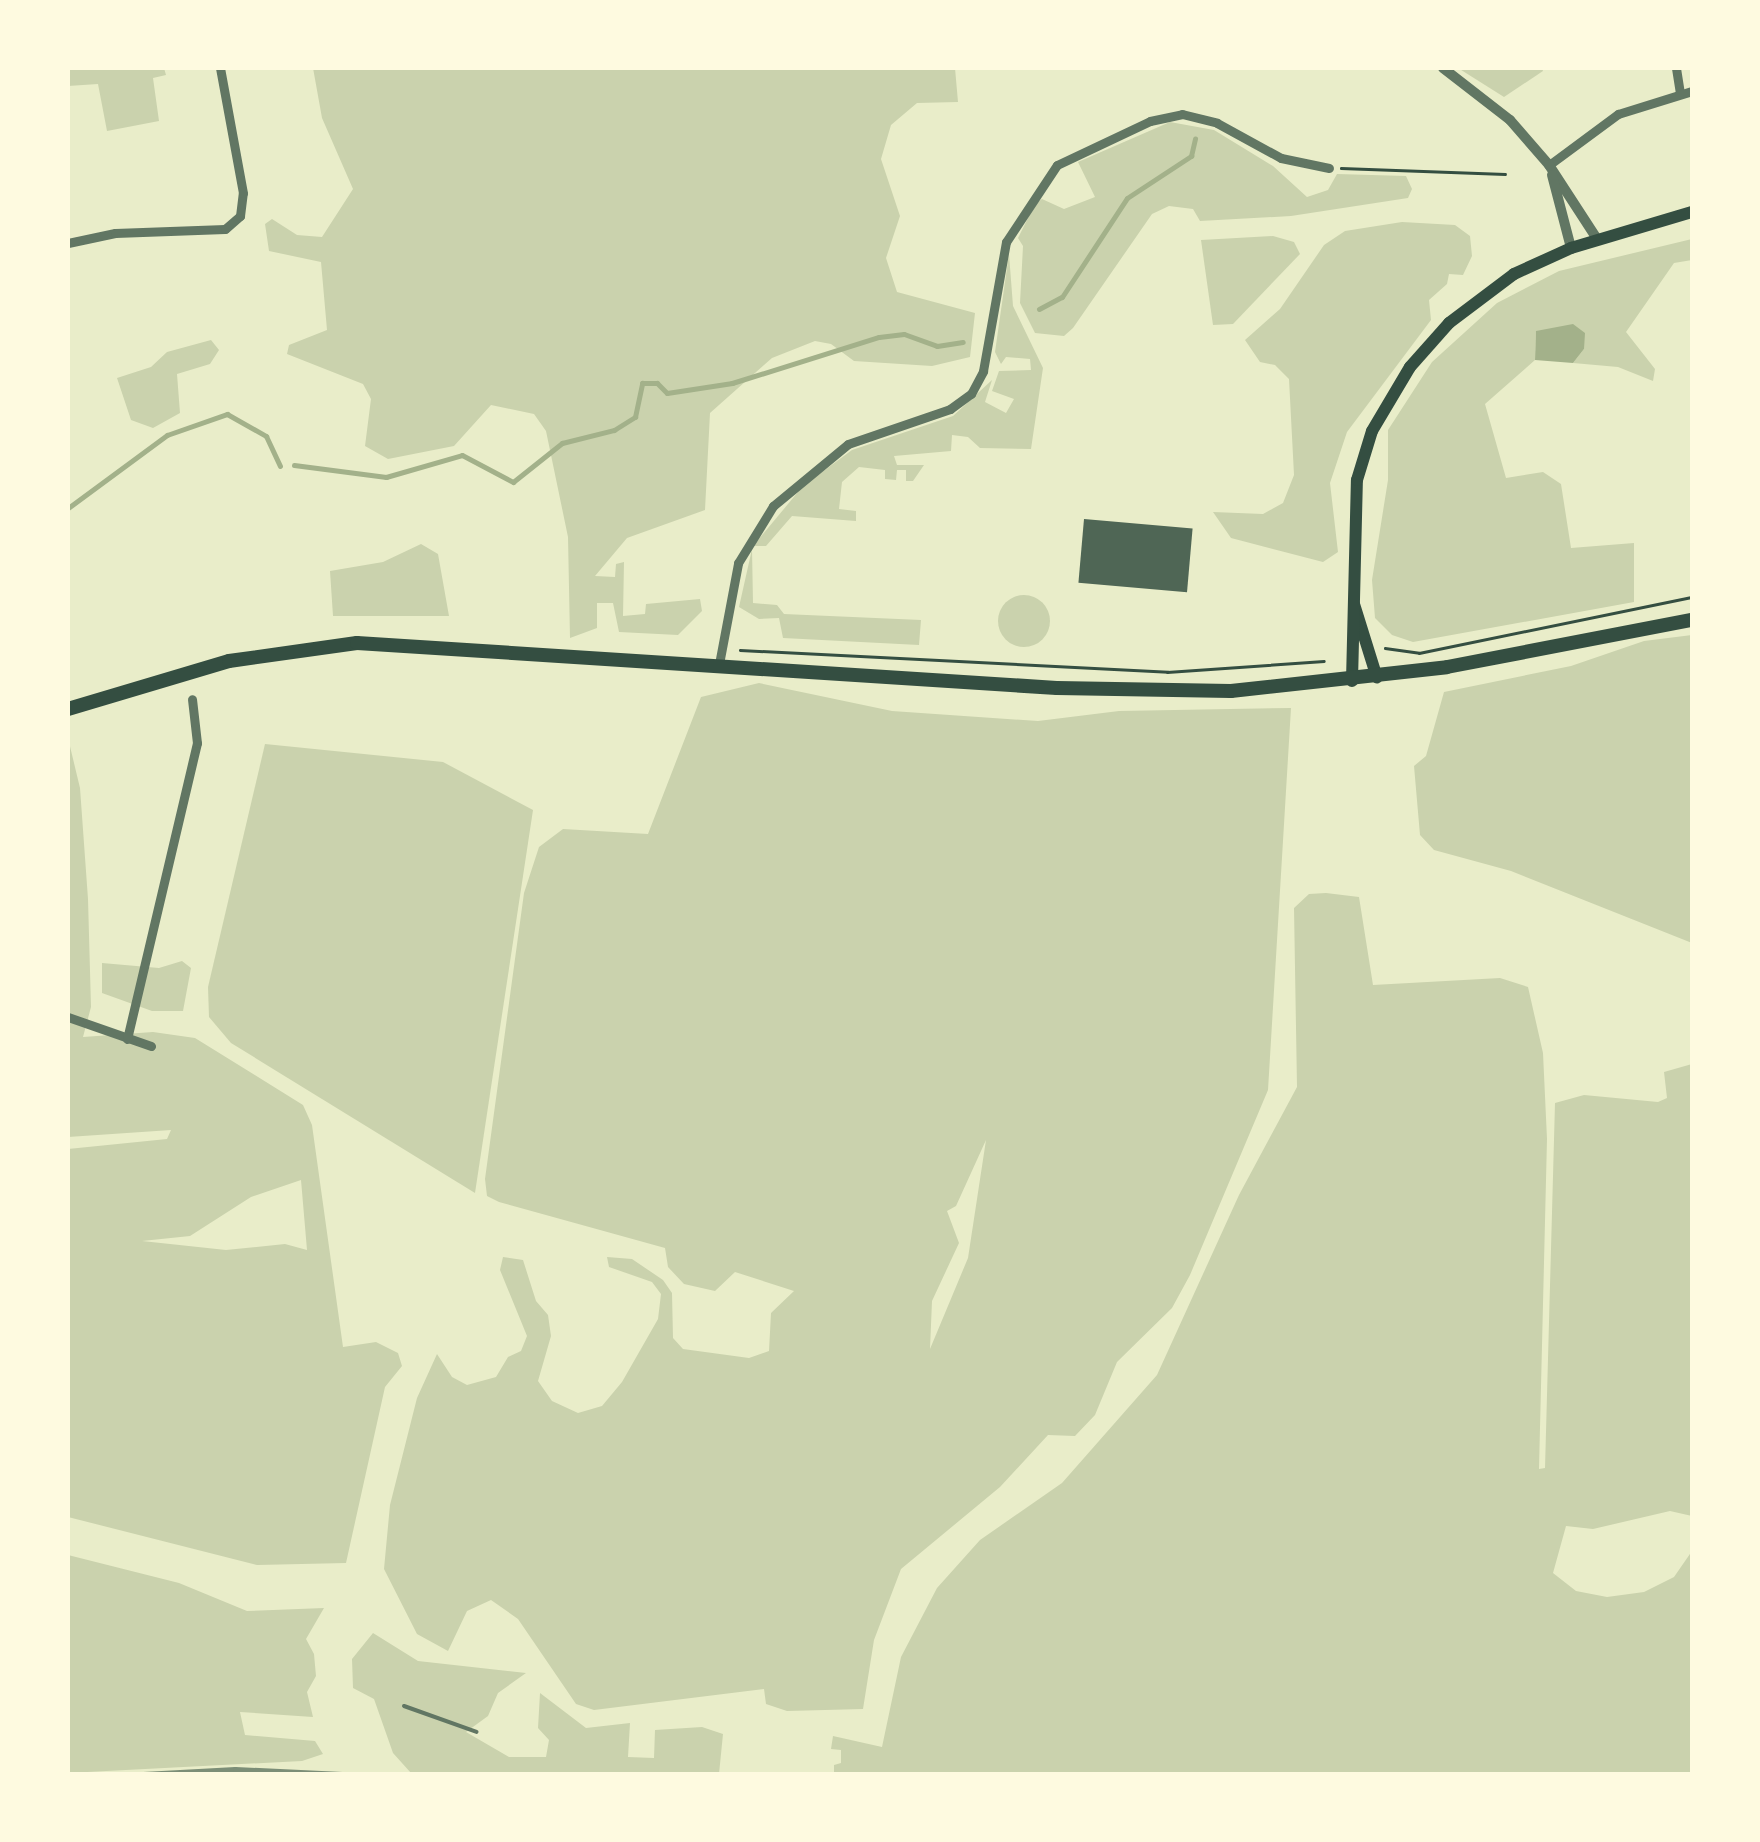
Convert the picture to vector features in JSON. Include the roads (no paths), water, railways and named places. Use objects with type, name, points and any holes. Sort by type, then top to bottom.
[{"type":"main road","points":[[1352,681],[1357,480],[1390,397],[1438,333],[1469,305],[1514,274],[1571,248],[1692,212]]},
{"type":"main road","points":[[1354,603],[1377,678]]},
{"type":"main road","points":[[68,710],[206,666],[313,646],[400,642],[1165,692],[1377,678],[1692,620]]},
{"type":"street","points":[[68,243],[115,232],[225,228],[244,206],[220,68]]},
{"type":"street","points":[[1442,68],[1510,120],[1549,164],[1597,239]]},
{"type":"street","points":[[1676,68],[1680,93]]},
{"type":"street","points":[[1549,164],[1618,114],[1692,91]]},
{"type":"street","points":[[719,664],[738,563],[773,506],[848,444],[950,409],[970,394],[983,371],[1006,242],[1057,164],[1150,121],[1182,114],[1217,123],[1282,158],[1329,168]]},
{"type":"street","points":[[1549,164],[1571,248]]},
{"type":"street","points":[[127,1039],[197,743],[192,699]]},
{"type":"street","points":[[68,1017],[150,1046]]},
{"type":"lane","points":[[404,1706],[477,1732]]},
{"type":"waterway","points":[[1039,309],[1062,297],[1127,198],[1191,156],[1195,138]]},
{"type":"waterway","points":[[294,465],[386,477],[462,455],[513,482],[562,443],[614,430],[635,417],[642,383],[657,383],[667,393],[732,383],[879,337],[904,334],[937,346],[963,342]]},
{"type":"waterway","points":[[68,508],[167,435],[227,414],[266,436],[280,466]]},
{"type":"railway","points":[[143,1774],[235,1769],[342,1774]]}]
